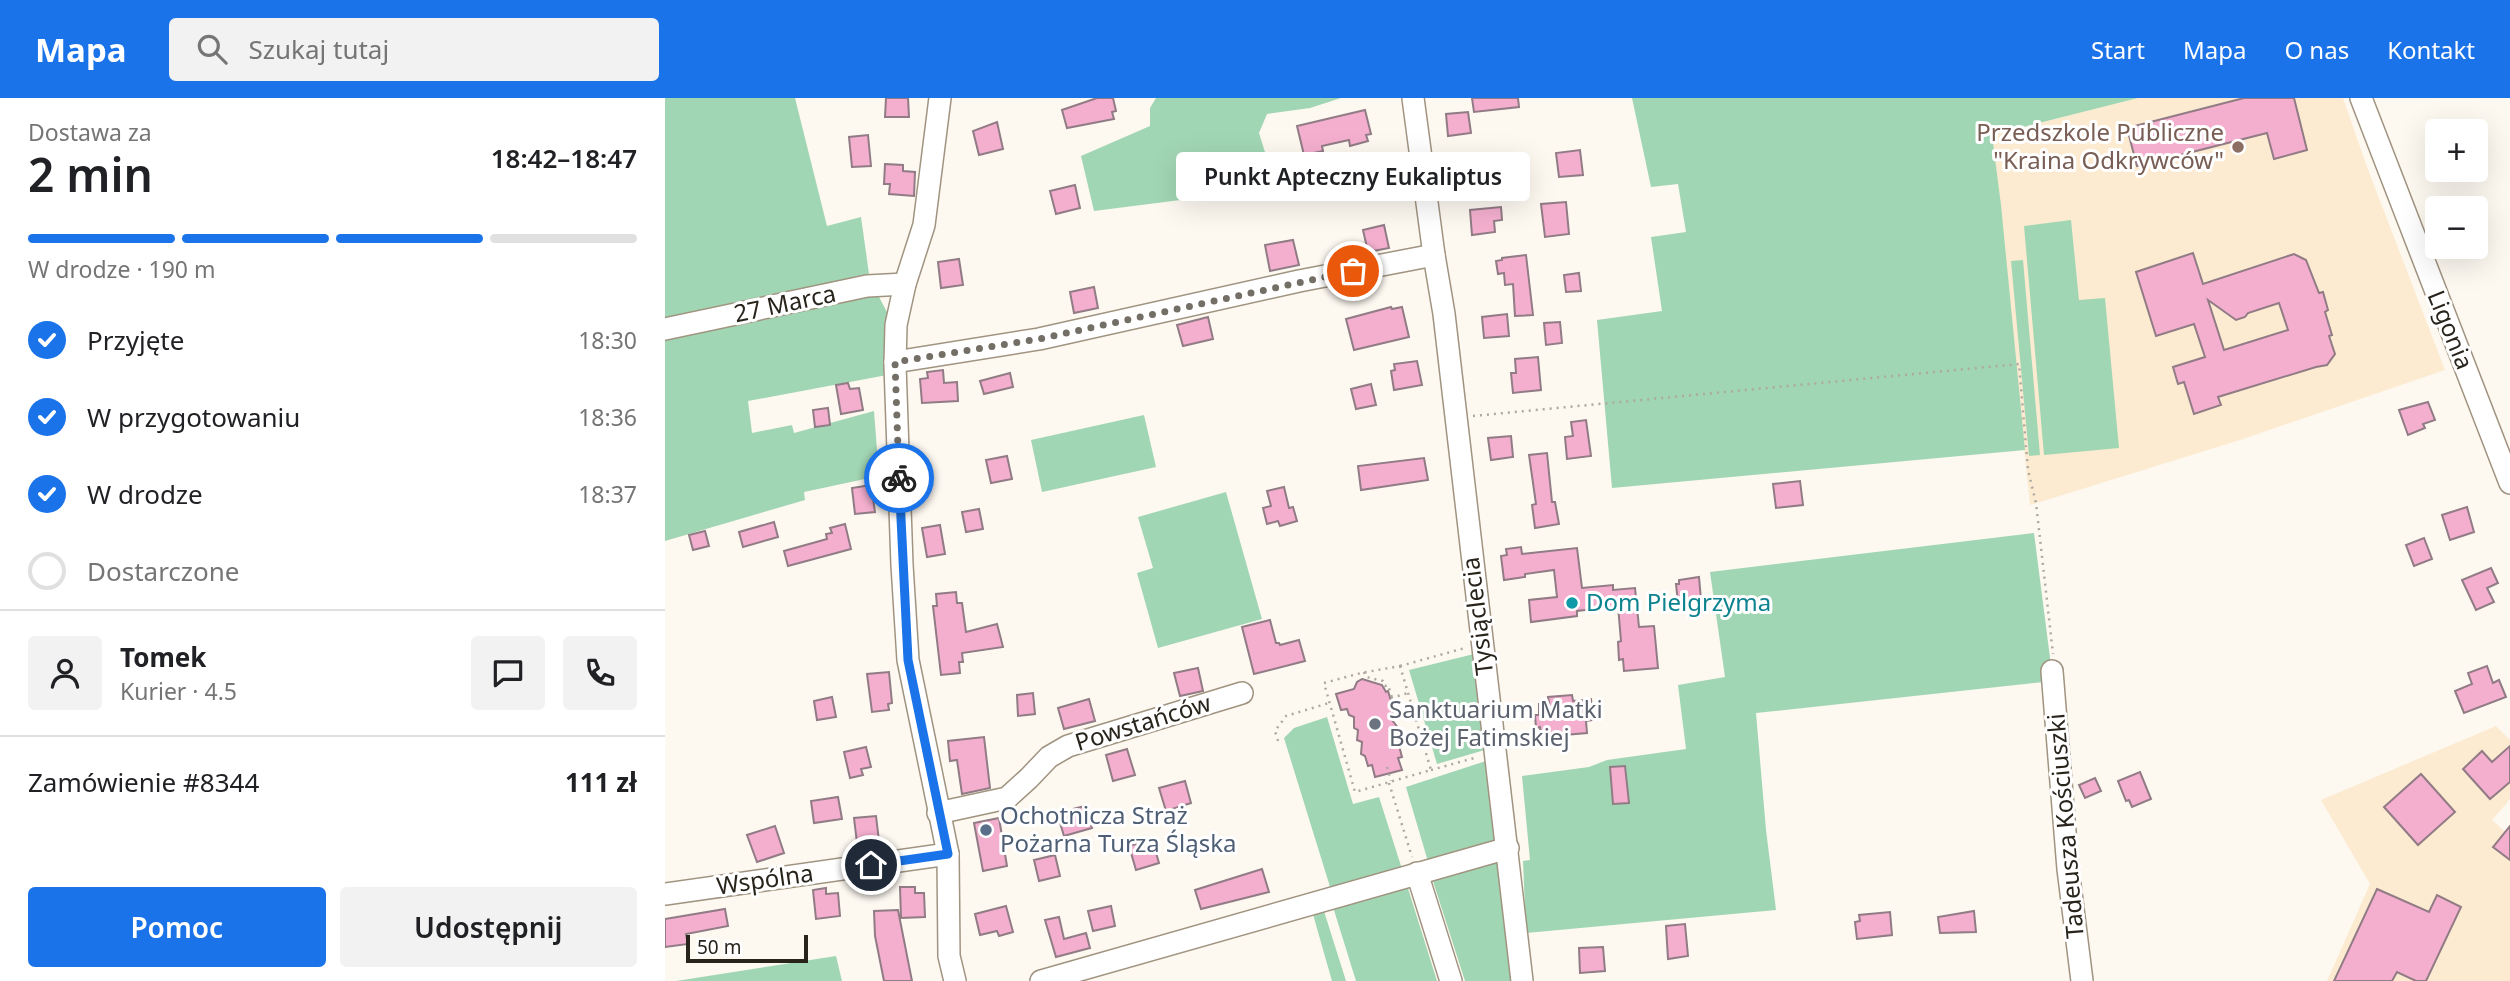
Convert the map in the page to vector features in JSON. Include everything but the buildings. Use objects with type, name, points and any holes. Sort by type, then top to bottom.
[{"type":"street","points":[[940,98],[924,225],[905,284],[897,325],[895,362],[908,660],[948,854],[949,956],[955,981]]},
{"type":"street","name":"Tysiąclecia","points":[[1413,98],[1444,314],[1522,981]]},
{"type":"street","name":"Ligonia","points":[[2361,98],[2510,482]]},
{"type":"street","points":[[895,362],[1039,339],[1434,255]]},
{"type":"street","name":"27 Marca","points":[[665,329],[867,286],[905,284]]},
{"type":"street","name":"Tadeusza Kościuszki","points":[[2052,671],[2068,869],[2083,981]]},
{"type":"street","name":"Powstańców","points":[[938,813],[1007,797],[1030,778],[1049,757],[1067,746],[1242,693]]},
{"type":"street","points":[[1041,981],[1414,864],[1508,848]]},
{"type":"street","name":"Wspólna","points":[[665,894],[948,854]]},
{"type":"street","points":[[1414,864],[1451,981]]},
{"type":"path","points":[[1456,418],[2019,364],[2028,470],[2036,503],[2055,664],[2052,671]]},
{"type":"path","points":[[1481,643],[1400,666],[1324,683],[1355,792],[1495,752]]},
{"type":"path","points":[[1400,666],[1431,771]]},
{"type":"path","points":[[1364,672],[1366,677],[1388,685],[1392,698],[1408,693]]},
{"type":"path","points":[[1277,741],[1275,731],[1286,716],[1329,703]]},
{"type":"path","points":[[1387,767],[1414,864]]},
{"type":"shaded area","points":[[2138,98],[2343,98],[2445,370],[2240,440],[2030,505],[1991,135]]},
{"type":"shaded area","points":[[2496,726],[2510,740],[2510,799],[2492,820],[2510,836],[2510,981],[2327,981],[2370,884],[2321,800]]},
{"type":"green space","points":[[665,98],[795,98],[827,226],[861,217],[869,274],[665,320]]},
{"type":"green space","points":[[1156,98],[1341,98],[1310,108],[1267,114],[1259,133],[1270,168],[1267,189],[1094,211],[1081,156],[1150,126],[1150,108]]},
{"type":"green space","points":[[1632,98],[2138,98],[1992,135],[2025,450],[1612,488],[1597,320],[1662,311],[1651,237],[1686,232],[1678,184],[1651,187]]},
{"type":"green space","points":[[2071,220],[2079,300],[2105,298],[2119,448],[2044,455],[2024,226]]},
{"type":"green space","points":[[2023,260],[2040,455],[2029,456],[2011,261]]},
{"type":"green space","points":[[877,293],[888,314],[887,375],[748,401],[752,433],[792,425],[794,433],[874,411],[879,476],[804,492],[805,500],[665,541],[665,334],[740,318],[742,325]]},
{"type":"green space","points":[[1144,415],[1156,467],[1042,492],[1031,440]]},
{"type":"green space","points":[[1226,492],[1262,619],[1158,648],[1137,573],[1153,568],[1138,517]]},
{"type":"green space","points":[[2034,533],[2053,681],[1756,713],[1776,910],[1526,933],[1523,861],[1530,860],[1522,776],[1686,749],[1678,685],[1725,677],[1710,572]]},
{"type":"green space","points":[[1474,654],[1488,749],[1437,764],[1409,670]]},
{"type":"green space","points":[[1327,717],[1353,804],[1379,797],[1402,869],[1331,890],[1284,738],[1294,728]]},
{"type":"green space","points":[[1489,760],[1500,843],[1429,865],[1406,787]]},
{"type":"green space","points":[[1502,862],[1516,981],[1465,981],[1431,875]]},
{"type":"green space","points":[[1406,882],[1437,981],[1356,981],[1333,907]]},
{"type":"green space","points":[[1323,908],[1346,981],[1332,981],[1312,911]]},
{"type":"green space","points":[[836,956],[842,981],[676,981]]},
{"type":"way so far","points":[[899,478],[895,362],[1039,339],[1353,271]]},
{"type":"place","name":"Przedszkole Publiczne \"Kraina Odkrywców\"","points":[[2238,147]]},
{"type":"place","name":"Punkt Apteczny Eukaliptus","points":[[1353,271]]},
{"type":"place","name":"Dom Pielgrzyma","points":[[1572,603]]},
{"type":"place","name":"Sanktuarium Matki Bożej Fatimskiej","points":[[1375,724]]},
{"type":"place","name":"Ochotnicza Straż Pożarna Turza Śląska","points":[[986,830]]},
{"type":"route","points":[[871,865],[948,854],[908,660],[899,478]]}]
